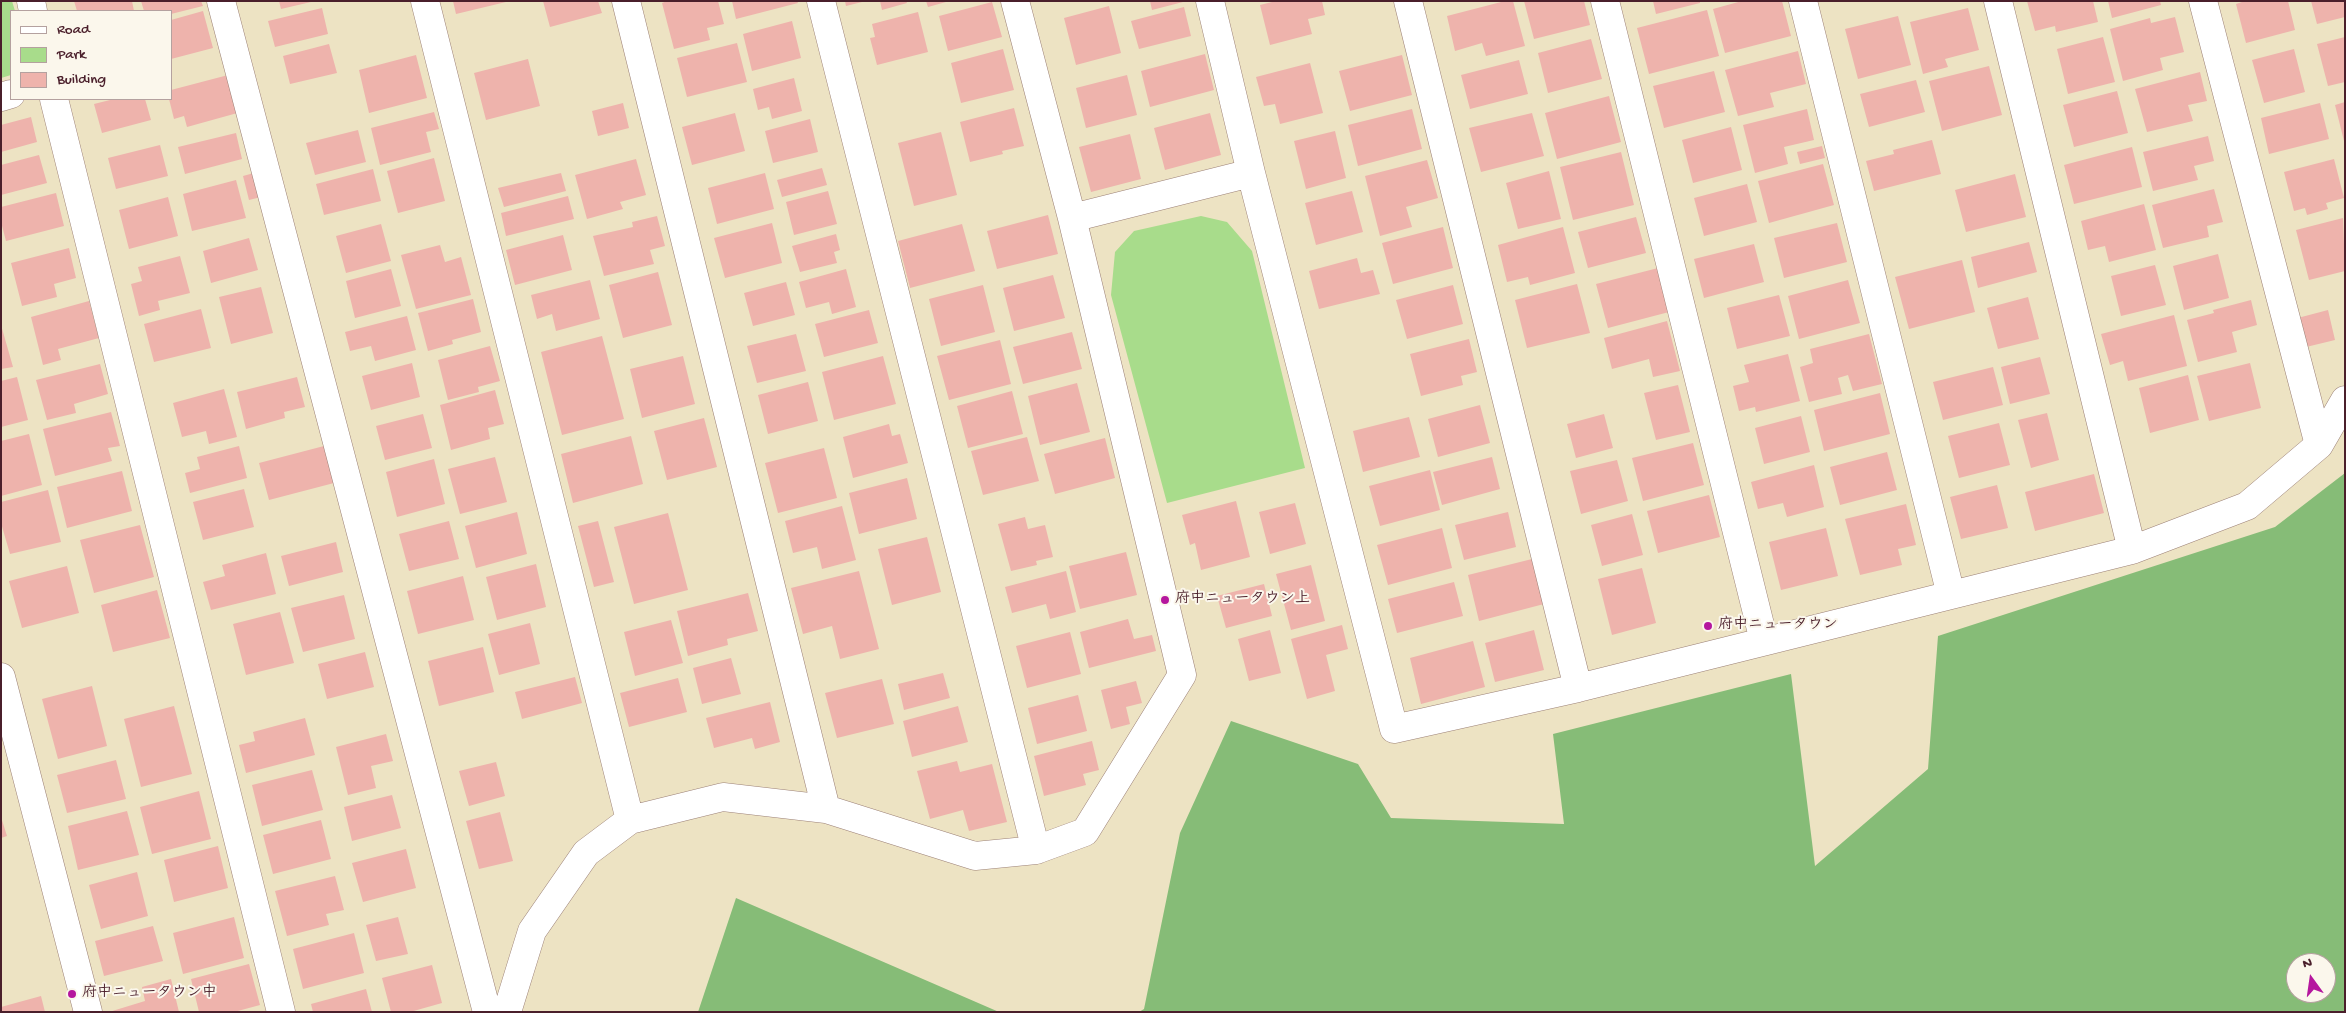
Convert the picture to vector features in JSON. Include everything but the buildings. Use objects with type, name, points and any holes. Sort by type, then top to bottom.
[{"type":"street","points":[[221,1],[487,1012]]},
{"type":"street","points":[[425,1],[630,820]]},
{"type":"street","points":[[626,1],[826,809]]},
{"type":"street","points":[[821,1],[1036,850]]},
{"type":"street","points":[[507,1012],[532,930],[586,853],[630,820],[723,797],[826,809],[975,856],[1036,850],[1085,832],[1182,675],[1072,218],[1015,1]]},
{"type":"street","points":[[1210,1],[1251,173],[1394,730],[1578,688],[2132,550],[2248,506],[2319,446],[2345,400]]},
{"type":"street","points":[[1408,1],[1578,688]]},
{"type":"street","points":[[1605,1],[1764,641]]},
{"type":"street","points":[[1803,1],[1951,595]]},
{"type":"street","points":[[1998,1],[2132,550]]},
{"type":"street","points":[[2203,1],[2319,446]]},
{"type":"street","points":[[54,100],[281,1012]]},
{"type":"street","points":[[1072,218],[1251,173]]},
{"type":"street","points":[[2,676],[88,1012]]},
{"type":"green space","points":[[1,1],[12,1],[15,10],[10,10],[10,75],[1,78]]},
{"type":"green space","points":[[1201,216],[1227,222],[1252,251],[1305,468],[1167,503],[1111,295],[1115,252],[1134,231]]},
{"type":"green space","points":[[2345,473],[2345,1012],[1139,1012],[1144,1009],[1180,833],[1231,721],[1358,764],[1391,818],[1564,824],[1553,734],[1791,674],[1815,866],[1928,769],[1938,636],[2275,527]]},
{"type":"green space","points":[[736,898],[999,1012],[698,1012]]},
{"type":"place","name":"府中ニュータウン上","points":[[1165,600]]},
{"type":"place","name":"府中ニュータウン","points":[[1708,626]]},
{"type":"place","name":"府中ニュータウン中","points":[[72,994]]}]
